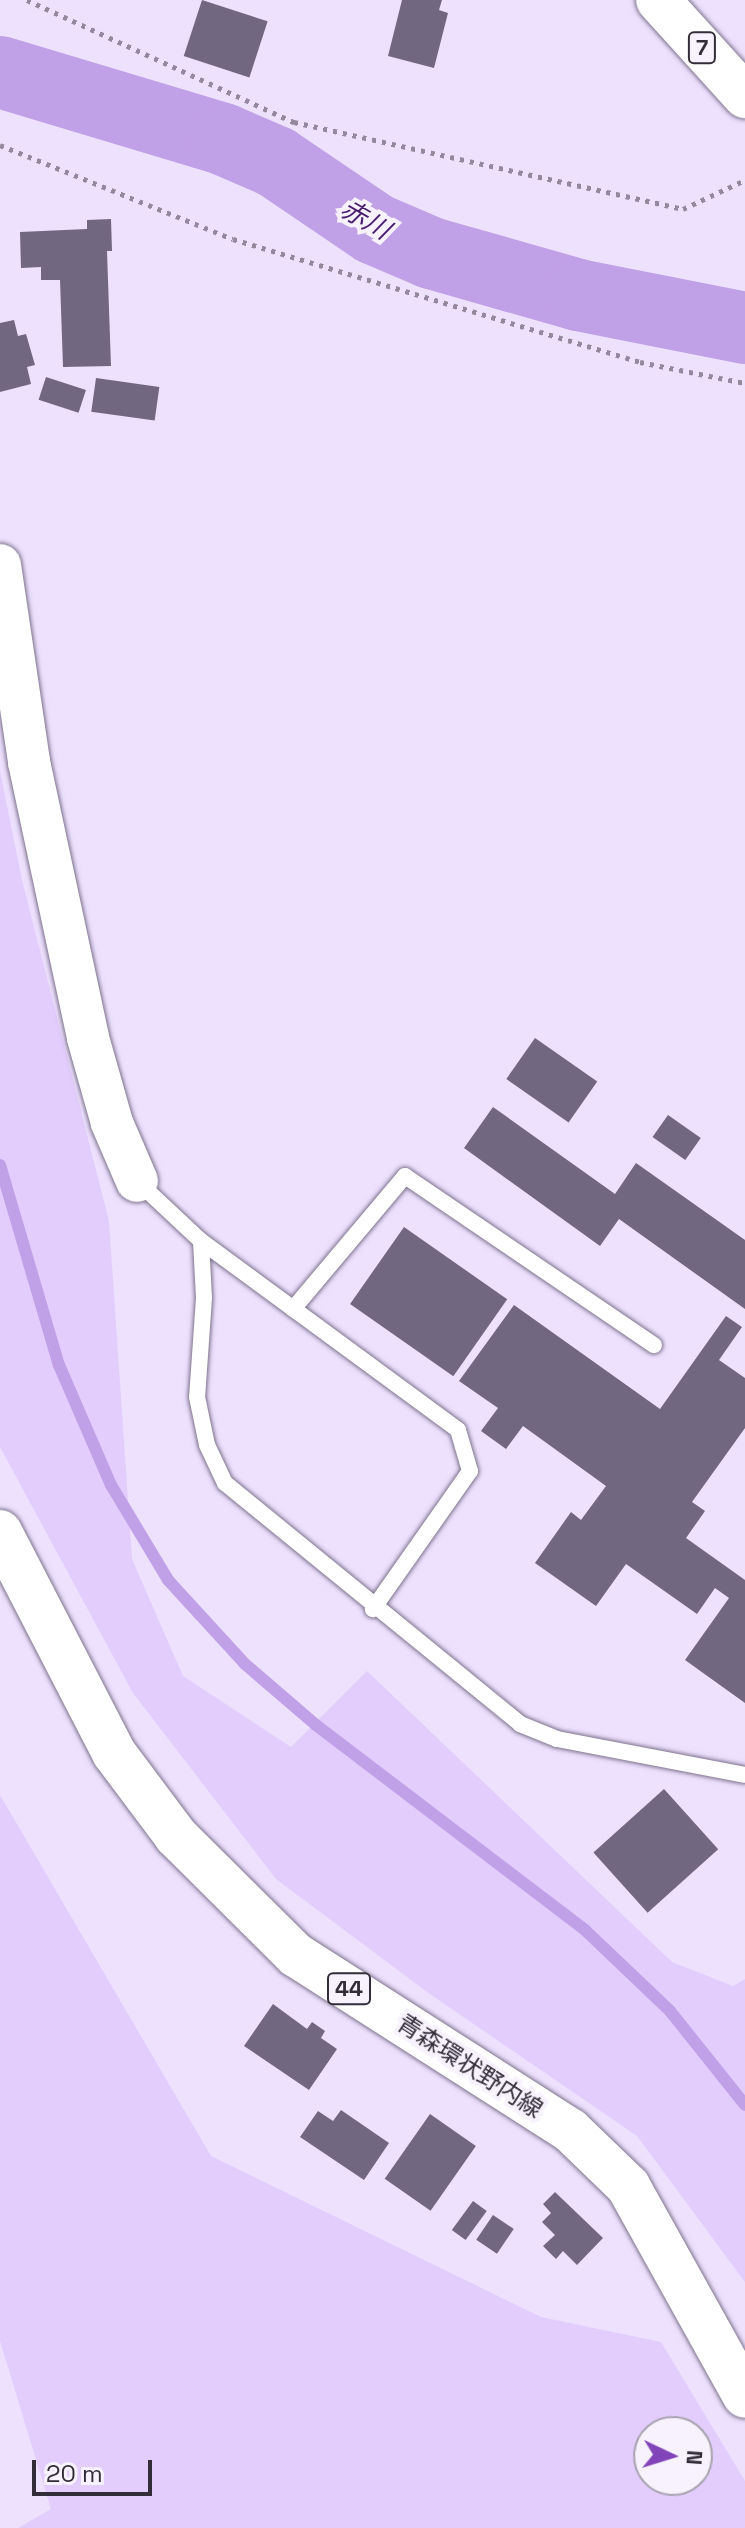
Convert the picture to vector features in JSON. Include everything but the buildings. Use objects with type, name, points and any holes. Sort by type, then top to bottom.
[{"type":"main road","name":"7","points":[[658,0],[745,96]]},
{"type":"main road","name":"青森環状野内線","points":[[0,1532],[114,1753],[176,1836],[296,1955],[570,2130],[628,2186],[745,2396]]},
{"type":"street","points":[[0,565],[29,762],[88,1038],[112,1123],[137,1181]]},
{"type":"lane","points":[[293,1309],[405,1176],[654,1345]]},
{"type":"lane","points":[[137,1181],[201,1241],[458,1430],[470,1471],[373,1609]]},
{"type":"lane","points":[[201,1241],[204,1298],[197,1397],[207,1445],[225,1483],[373,1609],[520,1724],[557,1739],[745,1775]]},
{"type":"path","points":[[27,0],[294,122],[683,209],[745,180]]},
{"type":"path","points":[[0,145],[233,239],[640,362],[745,383]]},
{"type":"shaded area","points":[[745,292],[745,345],[654,325],[663,293]]},
{"type":"shaded area","points":[[0,771],[22,880],[109,1221],[132,1559],[183,1676],[291,1747],[367,1671],[672,1962],[733,1986],[745,1979],[745,2282],[637,2136],[427,1992],[276,1879],[133,1693],[0,1447]]},
{"type":"shaded area","points":[[0,1795],[211,2156],[541,2317],[661,2342],[706,2416],[633,2416],[633,2496],[713,2496],[713,2428],[745,2481],[745,2528],[18,2528],[51,2509],[0,2341]]},
{"type":"waterway","name":"赤川","points":[[0,72],[223,139],[276,162],[375,229],[431,253],[578,295],[745,328]]},
{"type":"waterway","points":[[0,1165],[59,1365],[111,1485],[168,1580],[245,1664],[316,1725],[585,1930],[670,2011],[745,2105]]}]
